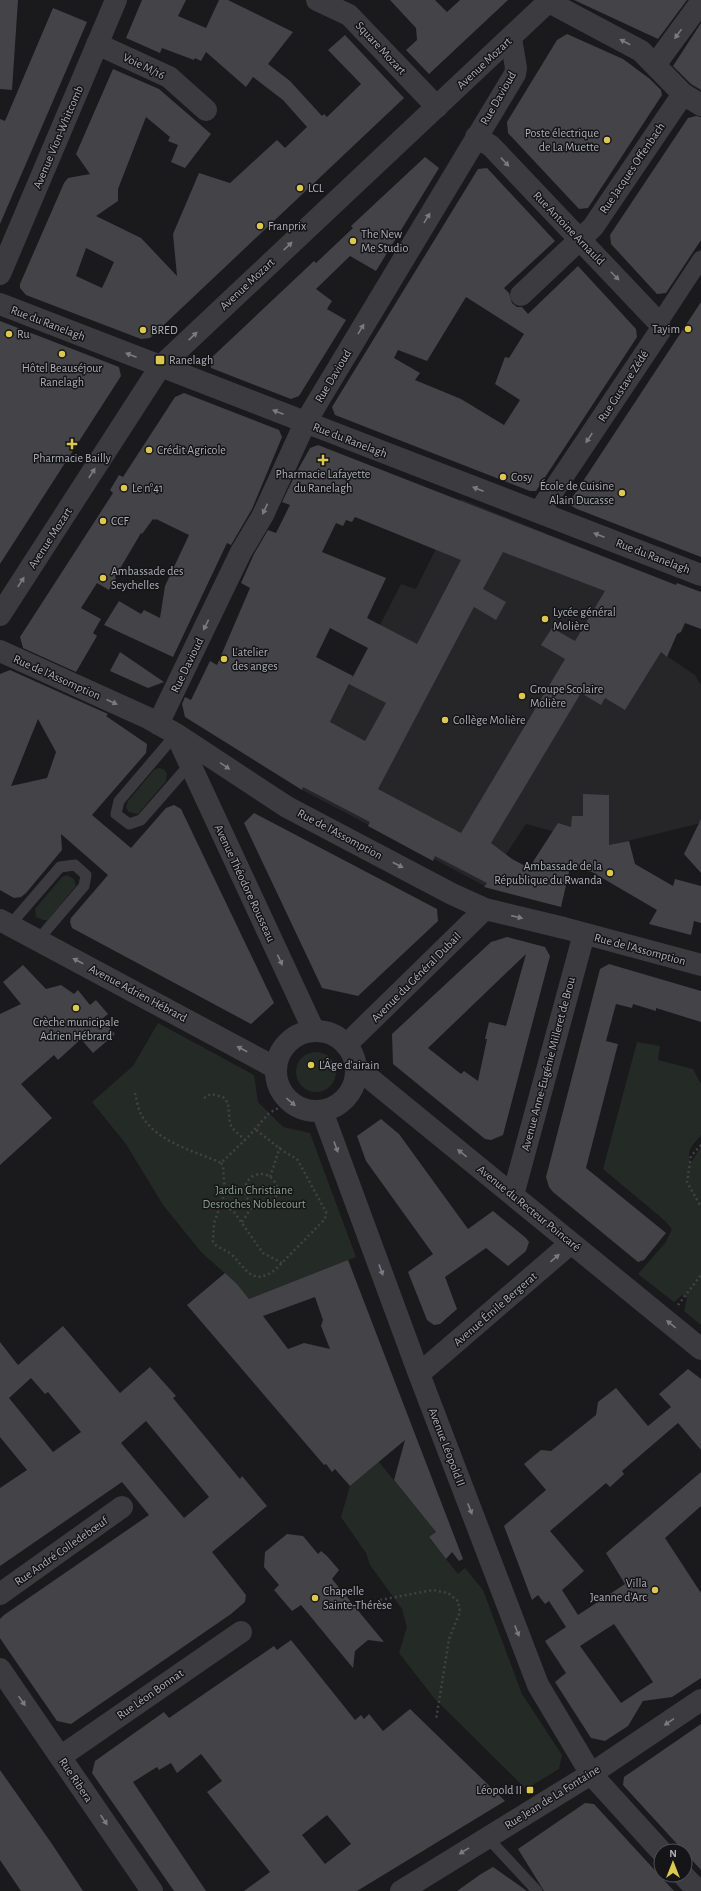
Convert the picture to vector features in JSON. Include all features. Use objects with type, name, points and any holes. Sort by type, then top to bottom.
[{"type":"street","name":"Avenue Vion-Whitcomb","points":[[0,274],[116,0]]},
{"type":"street","name":"Square Mozart","points":[[317,0],[349,15],[437,107]]},
{"type":"street","name":"Avenue Mozart","points":[[0,615],[160,367],[550,1]]},
{"type":"street","points":[[550,1],[641,51],[692,99]]},
{"type":"street","points":[[655,65],[701,2]]},
{"type":"street","name":"Rue Davioud","points":[[167,729],[241,552],[263,515],[305,423],[515,74],[516,68],[510,38]]},
{"type":"street","name":"Voie M/16","points":[[98,44],[169,77],[206,110]]},
{"type":"street","name":"Rue Jacques Offenbach","points":[[521,295],[593,227],[692,99]]},
{"type":"street","name":"Rue Antoine Arnauld","points":[[476,137],[491,146],[659,323]]},
{"type":"street","name":"Rue Gustave Zédé","points":[[539,512],[660,331],[659,323],[701,259]]},
{"type":"street","name":"Rue du Ranelagh","points":[[0,304],[701,575]]},
{"type":"street","name":"Rue de l'Assomption","points":[[0,651],[167,729],[287,806],[452,894],[485,909],[701,965]]},
{"type":"street","name":"Avenue Théodore Rousseau","points":[[167,729],[190,764],[314,1031]]},
{"type":"street","name":"Avenue du Général Dubail","points":[[346,1045],[485,909]]},
{"type":"street","name":"Avenue Adrien Hébrard","points":[[5,923],[276,1068]]},
{"type":"street","name":"Avenue Anne-Eugénie Milleret de Brou","points":[[513,1195],[584,934]]},
{"type":"street","points":[[314,1031],[332,1034],[346,1045],[352,1054],[356,1067],[356,1078],[346,1098],[335,1107],[322,1111],[311,1111],[300,1108],[290,1102],[282,1092],[277,1080],[276,1068],[279,1057],[288,1043],[302,1034],[314,1031]]},
{"type":"street","name":"Avenue du Recteur Poincaré","points":[[356,1067],[701,1349]]},
{"type":"street","name":"Avenue Léopold II","points":[[322,1111],[419,1374],[538,1685],[591,1774],[654,1843]]},
{"type":"street","name":"Avenue Émile Bergerat","points":[[419,1374],[571,1243]]},
{"type":"street","name":"Rue André Colledebœuf","points":[[0,1594],[122,1507]]},
{"type":"street","name":"Rue Léon Bonnat","points":[[60,1757],[241,1632]]},
{"type":"street","name":"Rue Ribera","points":[[0,1669],[152,1891]]},
{"type":"street","name":"Rue Jean de La Fontaine","points":[[401,1891],[591,1774],[701,1700]]},
{"type":"street","points":[[690,1883],[698,1891]]},
{"type":"lane","points":[[167,729],[119,801],[116,814],[129,824],[141,820],[190,764]]},
{"type":"lane","points":[[5,923],[60,867],[75,865],[86,875],[84,886],[38,940]]},
{"type":"lane","points":[[487,1837],[537,1891]]},
{"type":"path","points":[[135,1093],[142,1116],[152,1128],[172,1142],[221,1163],[223,1166],[225,1185],[221,1204],[212,1231],[215,1244],[230,1253],[246,1271],[257,1278],[272,1273],[325,1219],[326,1212],[297,1158],[280,1148],[255,1129]]},
{"type":"path","points":[[204,1098],[211,1094],[223,1097],[228,1104],[230,1124],[245,1140]]},
{"type":"path","points":[[221,1163],[245,1140],[269,1113],[290,1102]]},
{"type":"path","points":[[701,1145],[691,1156],[688,1182],[701,1207]]},
{"type":"path","points":[[270,1177],[280,1148]]},
{"type":"path","points":[[260,1174],[270,1177],[277,1185],[277,1193],[274,1200],[269,1205],[258,1206],[254,1204],[247,1199],[245,1190],[247,1181],[253,1176],[260,1174]]},
{"type":"path","points":[[221,1204],[234,1212],[263,1253],[282,1263]]},
{"type":"path","points":[[242,1222],[254,1204]]},
{"type":"path","points":[[675,1308],[701,1275]]},
{"type":"path","points":[[380,1600],[433,1590],[448,1593],[458,1601],[460,1612],[449,1639],[436,1720]]},
{"type":"shaded area","name":"Groupe Scolaire Molière","points":[[461,499],[657,578],[652,646],[695,675],[701,685],[701,823],[607,846],[526,824],[485,886],[302,790],[308,776],[304,773],[401,584],[416,589]]},
{"type":"green space","points":[[159,768],[163,769],[167,773],[166,781],[138,814],[129,812],[126,808],[128,801],[154,770]]},
{"type":"green space","points":[[67,875],[74,879],[76,886],[48,920],[43,920],[36,917],[35,909],[62,877]]},
{"type":"green space","name":"Jardin Christiane Desroches Noblecourt","points":[[158,1023],[254,1075],[258,1102],[283,1127],[310,1133],[356,1257],[249,1299],[237,1284],[202,1253],[163,1205],[126,1144],[92,1102],[133,1066]]},
{"type":"green space","points":[[637,1042],[660,1046],[658,1060],[693,1069],[701,1084],[701,1135],[691,1147],[689,1158],[691,1162],[701,1147],[701,1325],[684,1311],[687,1298],[682,1295],[674,1302],[638,1274],[666,1242],[672,1229],[664,1220],[603,1169]]},
{"type":"green space","points":[[320,1052],[327,1055],[333,1061],[336,1072],[335,1080],[327,1089],[320,1092],[312,1092],[305,1089],[297,1080],[296,1068],[299,1061],[308,1053]]},
{"type":"green space","points":[[379,1462],[436,1532],[429,1538],[458,1574],[465,1568],[483,1590],[522,1694],[562,1755],[559,1769],[526,1789],[434,1698],[399,1653],[407,1627],[402,1609],[370,1565],[366,1553],[341,1517],[350,1486]]},
{"type":"building","points":[[0,0],[18,0],[12,90],[0,89]]},
{"type":"building","points":[[142,0],[186,0],[178,16],[206,28],[219,0],[228,0],[293,32],[268,64],[290,81],[322,116],[324,114],[327,117],[361,84],[328,50],[345,35],[404,98],[150,338],[141,339],[26,295],[20,288],[20,284],[64,183],[68,178],[90,174],[76,154],[113,69],[159,89],[211,134],[185,168],[171,162],[178,145],[168,141],[170,137],[146,117],[118,189],[118,201],[96,216],[141,238],[177,276],[173,234],[199,173],[230,183],[277,140],[285,148],[307,127],[283,100],[253,77],[246,87],[206,52],[201,61],[195,58],[194,60],[162,48],[160,53],[126,38]],"holes":[[[86,248],[114,262],[102,288],[76,276]]]},
{"type":"building","points":[[390,0],[435,0],[447,12],[460,0],[508,0],[429,74],[406,50],[417,40],[416,28]]},
{"type":"building","points":[[574,0],[687,0],[658,39]]},
{"type":"building","points":[[53,8],[87,22],[0,224],[0,119],[5,121]]},
{"type":"building","points":[[701,23],[701,90],[691,84],[673,66]]},
{"type":"building","points":[[567,34],[623,59],[650,79],[661,90],[662,95],[588,208],[579,209],[508,133],[507,122],[557,40]]},
{"type":"building","points":[[696,116],[701,117],[701,240],[666,293],[657,294],[611,244],[610,235],[688,118]]},
{"type":"building","points":[[425,157],[439,168],[376,271],[350,256],[316,289],[332,301],[327,309],[346,320],[299,396],[291,399],[211,368],[210,359],[314,261],[316,263],[353,228],[351,226]]},
{"type":"building","points":[[487,168],[555,241],[504,288],[509,293],[512,303],[517,307],[522,307],[528,314],[578,266],[636,329],[637,337],[536,491],[530,491],[335,415],[332,407],[478,169]],"holes":[[[466,297],[524,334],[509,358],[505,357],[495,384],[520,400],[504,425],[461,399],[415,380],[420,373],[394,358],[398,350],[427,361]]]},
{"type":"building","points":[[701,302],[701,557],[577,509],[568,504]]},
{"type":"building","points":[[0,321],[119,367],[121,376],[0,564]]},
{"type":"building","points":[[184,393],[279,430],[282,437],[252,509],[231,545],[227,543],[173,657],[104,625],[119,601],[141,614],[144,610],[160,618],[165,586],[189,535],[156,519],[153,519],[142,534],[141,533],[109,590],[97,583],[81,608],[101,619],[93,633],[97,636],[76,672],[23,648],[20,637],[113,493],[110,490],[119,475],[123,477],[175,397]]},
{"type":"building","points":[[318,445],[676,585],[677,583],[701,592],[701,629],[685,623],[681,632],[677,634],[667,657],[661,652],[625,710],[605,698],[601,705],[581,693],[491,843],[512,859],[529,868],[558,823],[571,827],[572,816],[583,816],[583,794],[609,795],[609,845],[629,841],[635,864],[673,886],[675,879],[701,886],[701,923],[694,921],[691,935],[649,924],[657,910],[592,872],[570,868],[561,907],[484,887],[487,883],[435,856],[433,861],[368,826],[370,822],[303,787],[302,790],[185,717],[182,704],[185,697],[191,700],[210,661],[217,665],[250,588],[241,583],[254,554],[268,530],[276,533],[290,505],[282,502],[310,448]],"holes":[[[355,517],[461,560],[417,644],[367,618],[386,578],[322,552],[336,523],[343,526],[346,520],[352,522]],[[503,552],[605,591],[575,641],[552,628],[541,645],[565,659],[461,833],[378,789],[474,607],[496,620],[506,602],[483,589]],[[330,628],[368,648],[349,684],[353,676],[316,657]],[[349,684],[386,703],[365,741],[330,722]]]},
{"type":"building","points":[[120,652],[164,682],[148,688],[110,671]]},
{"type":"building","points":[[10,670],[108,714],[106,716],[147,744],[146,753],[92,815],[131,848],[166,808],[174,805],[181,809],[274,1003],[251,1024],[72,928],[70,922],[71,918],[108,875],[61,834],[62,850],[26,893],[21,897],[14,898],[0,890],[0,674]],"holes":[[[38,719],[56,752],[47,778],[11,786]]]},
{"type":"building","points":[[254,813],[437,909],[438,921],[358,996],[322,988],[244,823]]},
{"type":"building","points":[[701,819],[701,873],[684,854]]},
{"type":"building","points":[[507,937],[545,947],[550,956],[503,1135],[491,1140],[485,1139],[393,1064],[392,1034],[491,942]],"holes":[[[526,954],[506,1026],[489,1022],[478,1081],[464,1071],[461,1074],[428,1048]]]},
{"type":"building","points":[[609,964],[701,991],[701,1022],[656,1008],[656,1011],[633,1004],[632,1008],[616,1004],[606,1041],[618,1044],[586,1168],[666,1233],[644,1260],[638,1262],[553,1192],[549,1187],[546,1177],[600,969]]},
{"type":"building","points":[[23,965],[46,989],[61,985],[74,994],[78,990],[90,1005],[96,1000],[108,1014],[102,1019],[115,1034],[93,1053],[81,1039],[58,1060],[54,1055],[21,1084],[52,1118],[0,1165],[0,1014],[21,1004],[3,982]]},
{"type":"building","points":[[381,1119],[399,1134],[468,1229],[493,1211],[529,1242],[526,1251],[508,1266],[486,1248],[445,1277],[457,1309],[440,1324],[434,1325],[427,1320],[408,1272],[433,1254],[366,1161],[357,1136]]},
{"type":"building","points":[[348,1260],[463,1559],[459,1561],[452,1552],[446,1559],[429,1537],[436,1532],[394,1480],[405,1440],[350,1486],[335,1469],[332,1472],[326,1464],[324,1465],[187,1305],[225,1273],[237,1284],[249,1299]],"holes":[[[315,1297],[323,1320],[321,1326],[330,1349],[304,1343],[288,1349],[263,1316]]]},
{"type":"building","points":[[63,1326],[120,1393],[150,1367],[176,1396],[173,1398],[240,1479],[242,1476],[267,1506],[212,1552],[246,1595],[245,1602],[231,1614],[71,1724],[57,1721],[8,1650],[0,1638],[0,1619],[149,1515],[122,1482],[0,1566],[0,1488],[27,1470],[0,1437],[0,1342],[18,1365]],"holes":[[[31,1378],[45,1394],[48,1392],[81,1432],[53,1452],[9,1398]],[[146,1421],[209,1497],[184,1518],[121,1443]]]},
{"type":"building","points":[[688,1369],[701,1379],[701,1450],[678,1423],[622,1471],[624,1474],[610,1487],[606,1483],[550,1531],[584,1571],[562,1590],[578,1615],[625,1584],[606,1553],[701,1472],[701,1506],[665,1538],[701,1593],[701,1678],[672,1697],[643,1701],[628,1726],[605,1741],[591,1738],[555,1682],[566,1673],[545,1641],[566,1627],[549,1601],[545,1604],[538,1595],[532,1600],[504,1526],[546,1490],[524,1464],[541,1450],[551,1451],[596,1415],[598,1402],[616,1388],[648,1426],[671,1407],[659,1394]],"holes":[[[614,1624],[653,1682],[621,1703],[580,1646]]]},
{"type":"building","name":"Chapelle Sainte-Thérèse","points":[[287,1534],[303,1536],[318,1554],[321,1551],[327,1556],[339,1570],[332,1579],[384,1642],[368,1640],[355,1651],[353,1668],[301,1605],[292,1611],[274,1590],[279,1585],[264,1567],[265,1552]]},
{"type":"building","points":[[291,1640],[355,1720],[361,1715],[364,1719],[369,1714],[383,1731],[410,1709],[505,1801],[357,1891],[244,1891],[270,1872],[207,1792],[222,1781],[201,1754],[177,1773],[171,1763],[159,1770],[157,1767],[133,1782],[206,1891],[174,1891],[92,1773],[95,1761],[164,1712],[169,1718],[274,1646],[277,1650]],"holes":[[[327,1815],[351,1844],[325,1864],[302,1835]]]},
{"type":"building","points":[[701,1724],[701,1870],[693,1861],[693,1843],[676,1843],[623,1785],[624,1777]]},
{"type":"building","points":[[0,1770],[83,1891],[21,1891],[0,1860]]},
{"type":"building","points":[[585,1803],[594,1804],[653,1868],[653,1883],[667,1883],[674,1891],[544,1891],[518,1849]]},
{"type":"building","points":[[493,1867],[527,1891],[457,1891],[481,1874]]},
{"type":"place","name":"Poste électrique de La Muette","points":[[607,140]]},
{"type":"place","name":"LCL","points":[[300,188]]},
{"type":"place","name":"Franprix","points":[[260,226]]},
{"type":"place","name":"The New Me Studio","points":[[353,241]]},
{"type":"place","name":"Tayim","points":[[688,329]]},
{"type":"place","name":"BRED","points":[[143,330]]},
{"type":"place","name":"Ru","points":[[9,334]]},
{"type":"place","name":"Hôtel Beauséjour Ranelagh","points":[[62,354]]},
{"type":"place","name":"Ranelagh","points":[[160,360]]},
{"type":"place","name":"Pharmacie Bailly","points":[[72,444]]},
{"type":"place","name":"Crédit Agricole","points":[[149,450]]},
{"type":"place","name":"Pharmacie Lafayette du Ranelagh","points":[[323,460]]},
{"type":"place","name":"Cosy","points":[[503,477]]},
{"type":"place","name":"Le n°41","points":[[124,488]]},
{"type":"place","name":"École de Cuisine Alain Ducasse","points":[[622,493]]},
{"type":"place","name":"CCF","points":[[103,521]]},
{"type":"place","name":"Ambassade des Seychelles","points":[[103,578]]},
{"type":"place","name":"Lycée général Molière","points":[[545,619]]},
{"type":"place","name":"L'atelier des anges","points":[[224,659]]},
{"type":"place","name":"Groupe Scolaire Molière","points":[[522,696]]},
{"type":"place","name":"Collège Molière","points":[[445,720]]},
{"type":"place","name":"Ambassade de la République du Rwanda","points":[[610,873]]},
{"type":"place","name":"Crèche municipale Adrien Hébrard","points":[[76,1008]]},
{"type":"place","name":"L'Âge d'airain","points":[[311,1065]]},
{"type":"place","name":"Villa Jeanne d'Arc","points":[[655,1590]]},
{"type":"place","name":"Chapelle Sainte-Thérèse","points":[[315,1598]]},
{"type":"place","name":"Léopold II","points":[[530,1790]]}]
